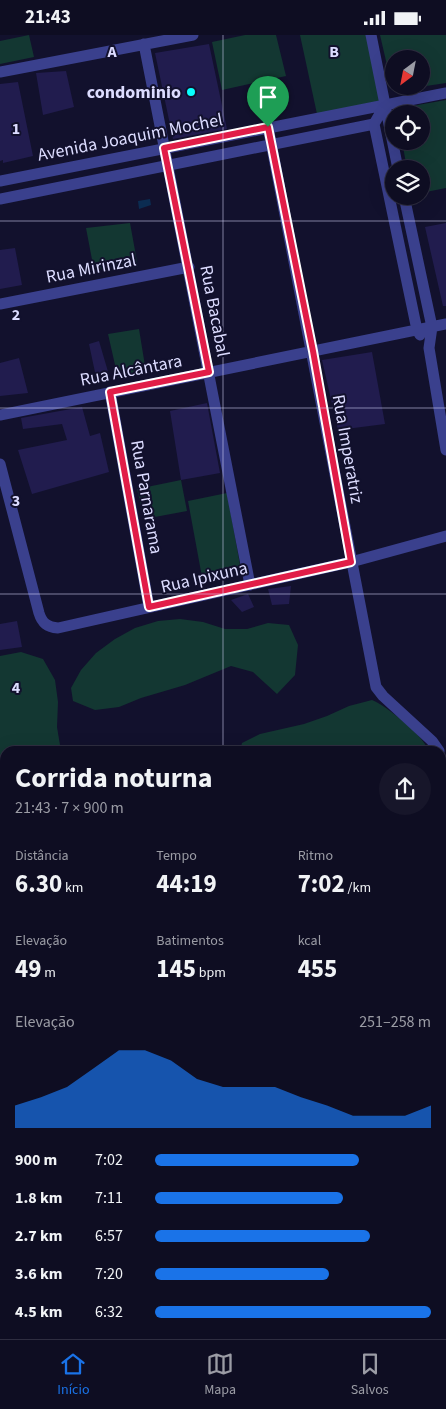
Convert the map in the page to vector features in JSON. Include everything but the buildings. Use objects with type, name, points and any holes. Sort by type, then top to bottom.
[{"type":"street","points":[[0,72],[193,35]]},
{"type":"street","points":[[371,35],[385,105],[374,124],[417,330],[429,348]]},
{"type":"street","name":"Rua Bacabal","points":[[144,44],[250,585]]},
{"type":"street","name":"Avenida Joaquim Mochel","points":[[0,181],[446,93]]},
{"type":"street","name":"Avenida Joaquim Mochel","points":[[0,199],[374,124]]},
{"type":"street","name":"Rua Imperatriz","points":[[268,127],[313,351],[351,562],[376,687],[436,746]]},
{"type":"street","points":[[406,205],[432,327],[429,348],[446,450]]},
{"type":"street","name":"Rua Mirinzal","points":[[0,304],[189,267]]},
{"type":"street","name":"Rua Alcântara","points":[[0,415],[446,324]]},
{"type":"street","name":"Rua Parnarama","points":[[110,392],[149,607]]},
{"type":"street","name":"Rua Ipixuna","points":[[0,464],[38,613],[45,624],[58,628],[351,562],[446,536]]},
{"type":"green space","points":[[29,35],[34,57],[0,64],[0,41]]},
{"type":"green space","points":[[245,35],[276,35],[286,76],[222,90],[212,42]]},
{"type":"green space","points":[[300,35],[366,35],[380,101],[317,114]]},
{"type":"green space","points":[[380,35],[446,35],[446,83],[430,85],[430,50],[385,50],[385,57]]},
{"type":"green space","points":[[446,100],[446,188],[430,191],[430,160],[405,160],[404,150],[430,150],[430,105],[418,105]]},
{"type":"green space","points":[[130,223],[138,267],[94,270],[86,228]]},
{"type":"green space","points":[[139,329],[146,372],[118,378],[108,334]]},
{"type":"green space","points":[[181,480],[187,511],[144,519],[137,489]]},
{"type":"green space","points":[[227,493],[241,570],[202,577],[188,501]]},
{"type":"green space","points":[[180,619],[203,622],[225,629],[247,629],[268,623],[289,625],[298,645],[295,675],[277,694],[253,672],[231,666],[185,685],[141,698],[119,707],[95,710],[73,701],[71,688],[81,670],[96,653],[115,639],[135,628],[158,621]]},
{"type":"green space","points":[[21,652],[43,659],[55,680],[58,702],[57,727],[60,746],[0,746],[0,656]]},
{"type":"green space","points":[[372,700],[378,703],[413,730],[426,746],[241,746],[242,743],[260,734],[304,724],[349,706]]},
{"type":"water","points":[[150,199],[151,205],[139,209],[138,201]]},
{"type":"place","name":"condominio","points":[[191,92]]},
{"type":"route","points":[[268,127],[313,351],[351,562],[149,607],[110,392],[209,372],[164,148],[268,127]]}]
